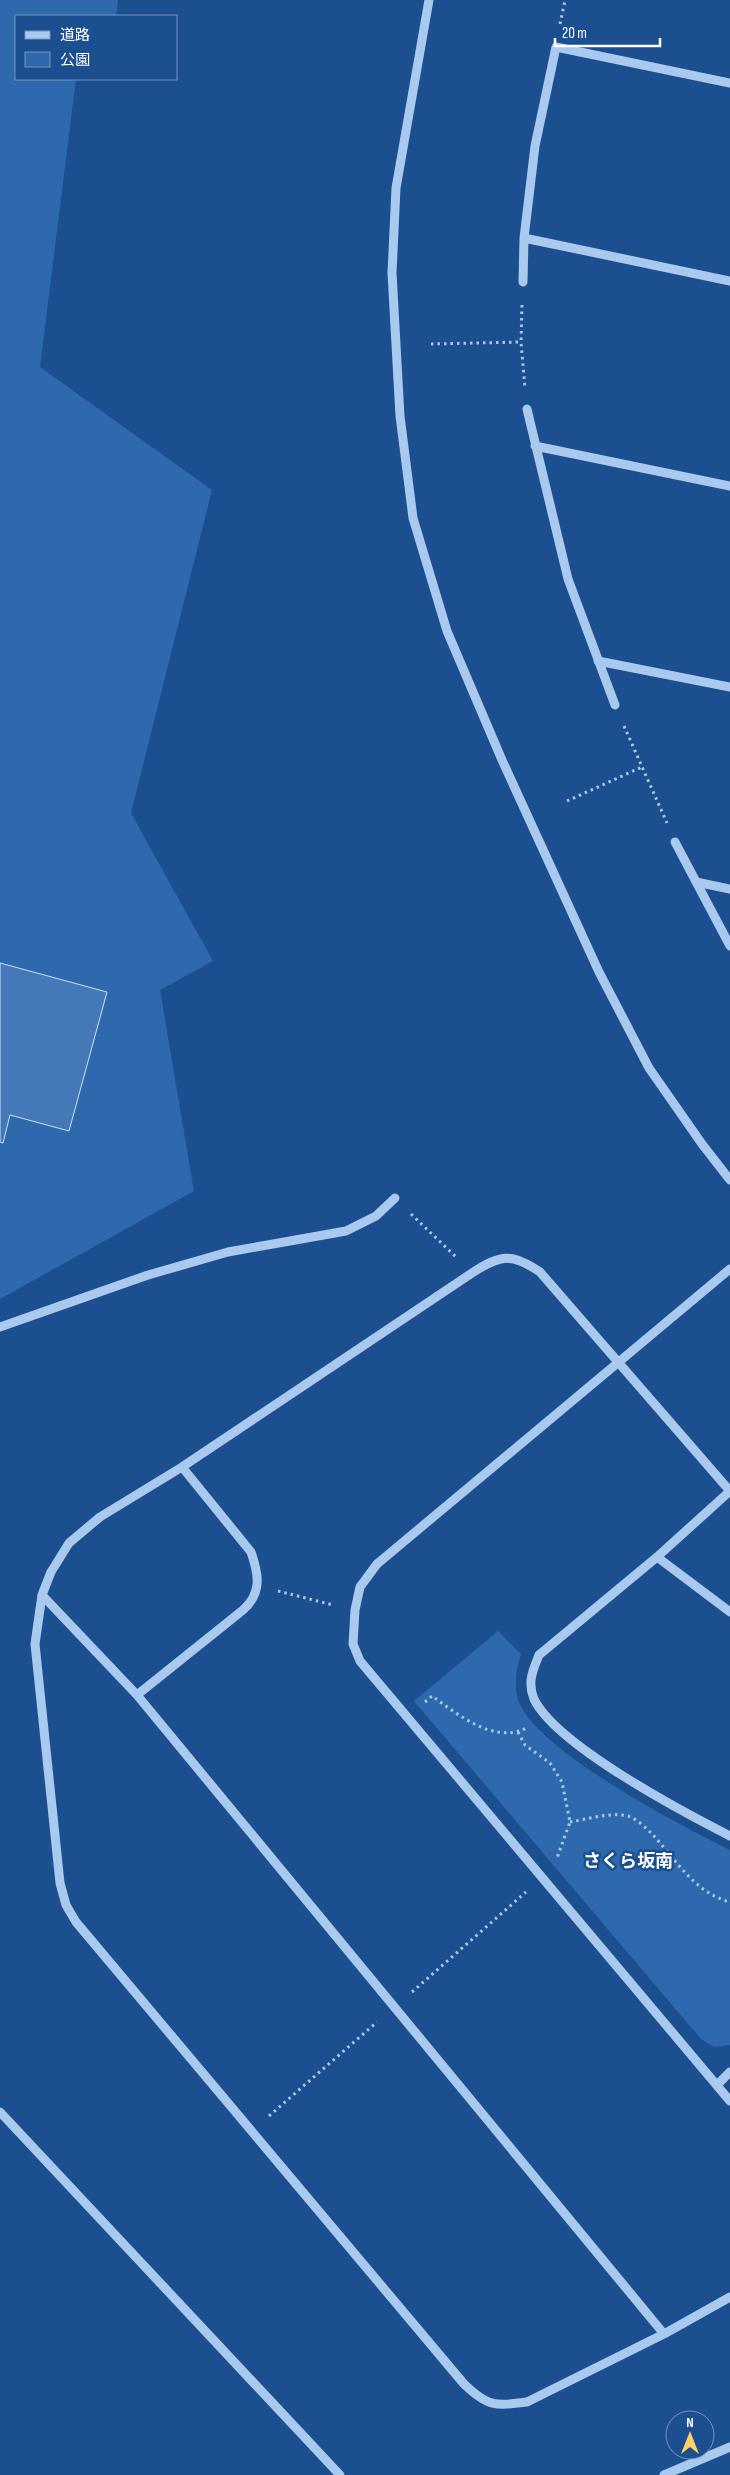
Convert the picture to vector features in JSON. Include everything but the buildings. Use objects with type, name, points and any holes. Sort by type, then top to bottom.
[{"type":"street","points":[[429,0],[396,188],[392,273],[400,416],[413,518],[447,631],[502,760],[600,972],[649,1068],[702,1144],[730,1180]]},
{"type":"street","points":[[522,282],[524,238],[535,146],[556,47],[730,83]]},
{"type":"street","points":[[524,238],[730,281]]},
{"type":"street","points":[[527,409],[568,579],[615,705]]},
{"type":"street","points":[[535,446],[730,486]]},
{"type":"street","points":[[598,661],[730,687]]},
{"type":"street","points":[[675,842],[730,946]]},
{"type":"street","points":[[696,882],[730,888]]},
{"type":"street","points":[[0,1327],[148,1275],[228,1252],[346,1230],[376,1216],[395,1198]]},
{"type":"street","points":[[730,1836],[684,1812],[578,1745],[545,1716],[534,1697],[530,1676],[540,1655],[656,1557],[730,1491],[540,1272],[522,1259],[501,1258],[472,1273],[182,1467],[100,1517],[69,1542],[51,1572],[42,1594],[35,1644],[60,1882],[66,1905],[76,1922],[464,2384],[481,2400],[502,2405],[527,2402],[664,2334],[730,2298]]},
{"type":"street","points":[[730,1269],[377,1564],[360,1587],[355,1610],[353,1644],[360,1660],[407,1717],[730,2101]]},
{"type":"street","points":[[137,1695],[253,1601],[258,1586],[257,1569],[251,1552],[182,1467]]},
{"type":"street","points":[[656,1557],[730,1612]]},
{"type":"street","points":[[42,1594],[137,1695],[664,2334]]},
{"type":"street","points":[[717,2085],[730,2072]]},
{"type":"street","points":[[0,2112],[340,2475]]},
{"type":"street","points":[[664,2475],[730,2447]]},
{"type":"path","points":[[522,282],[521,342],[527,409]]},
{"type":"path","points":[[431,344],[521,342]]},
{"type":"path","points":[[615,705],[675,842]]},
{"type":"path","points":[[566,801],[642,767]]},
{"type":"path","points":[[395,1198],[472,1273]]},
{"type":"path","points":[[258,1586],[355,1610]]},
{"type":"path","points":[[407,1717],[432,1696],[478,1726],[498,1732],[518,1732],[545,1716]]},
{"type":"path","points":[[518,1732],[525,1745],[550,1763],[562,1782],[570,1822],[556,1859],[543,1878]]},
{"type":"path","points":[[570,1822],[592,1818],[629,1816],[645,1827],[702,1890],[719,1900],[730,1902]]},
{"type":"green space","points":[[0,0],[118,0],[116,15],[15,15],[15,80],[76,80],[40,367],[212,490],[131,813],[213,961],[160,990],[194,1191],[0,1299]]},
{"type":"green space","points":[[498,1631],[521,1654],[516,1675],[517,1696],[527,1716],[548,1738],[576,1761],[610,1783],[678,1823],[730,1850],[730,2045],[714,2047],[701,2039],[414,1701]]},
{"type":"district","name":"さくら坂南","points":[[628,1861]]}]
